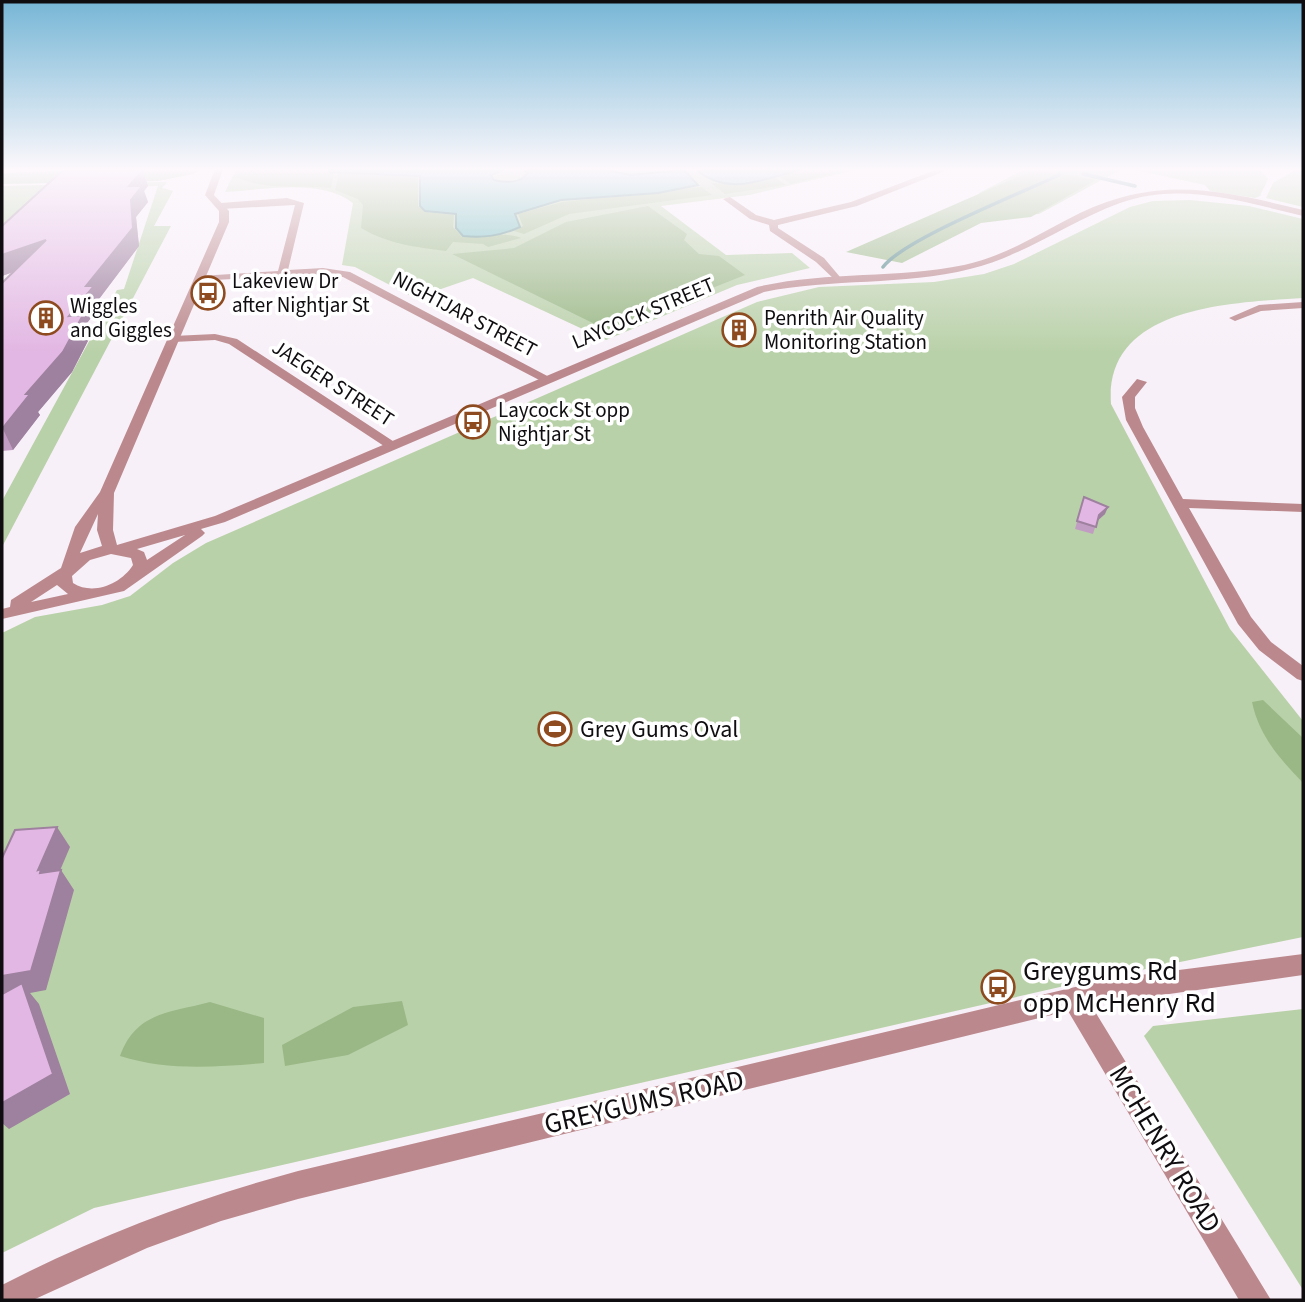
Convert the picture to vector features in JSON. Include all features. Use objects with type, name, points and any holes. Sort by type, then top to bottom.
[{"type":"street","points":[[97,593],[79,593],[67,588],[63,579],[72,551],[88,514],[107,493],[220,230]]},
{"type":"street","points":[[282,274],[293,230]]},
{"type":"street","points":[[774,230],[820,260],[835,277]]},
{"type":"street","name":"LAYCOCK STREET","points":[[67,569],[91,554],[220,519],[752,292],[784,283],[835,277],[903,275],[966,268],[999,257],[1056,230]]},
{"type":"street","name":"NIGHTJAR STREET","points":[[199,279],[323,271],[346,274],[547,379]]},
{"type":"street","points":[[1235,318],[1259,308],[1303,305]]},
{"type":"street","name":"JAEGER STREET","points":[[173,339],[215,337],[233,341],[392,445]]},
{"type":"street","points":[[1141,382],[1129,391],[1129,411],[1249,628],[1265,646],[1303,675]]},
{"type":"street","points":[[107,493],[105,530],[116,549],[135,553],[141,558],[141,565],[134,577]]},
{"type":"street","points":[[1180,503],[1303,508]]},
{"type":"street","name":"LAYCOCK STREET","points":[[97,593],[117,587],[134,577],[154,560],[220,519]]},
{"type":"street","points":[[2,613],[67,569]]},
{"type":"street","points":[[2,613],[97,593]]},
{"type":"street","name":"GREYGUMS ROAD","points":[[3,1300],[118,1243],[230,1203],[1074,999],[1148,983],[1303,964]]},
{"type":"street","name":"MCHENRY ROAD","points":[[1074,999],[1256,1300]]},
{"type":"green space","points":[[2,230],[23,230],[2,248]]},
{"type":"green space","points":[[144,230],[169,230],[2,547],[2,501],[117,290],[124,289]]},
{"type":"green space","points":[[348,230],[693,230],[726,255],[792,253],[810,268],[737,285],[606,340],[473,278],[415,298],[355,267],[342,265]]},
{"type":"green space","points":[[365,230],[455,230],[462,237],[499,235],[521,238],[488,247],[483,244],[453,242],[446,251],[381,238]]},
{"type":"green space","points":[[516,230],[534,230],[524,234],[514,231]]},
{"type":"green space","points":[[550,230],[681,230],[687,234],[684,240],[699,254],[719,256],[745,275],[607,330],[452,254],[514,248]]},
{"type":"green space","points":[[897,230],[968,230],[902,263],[846,252]]},
{"type":"green space","points":[[1084,230],[1303,230],[1303,298],[1210,308],[1178,316],[1150,328],[1128,346],[1114,371],[1111,404],[1230,629],[1303,721],[1303,937],[1082,982],[94,1208],[2,1253],[2,633],[35,617],[102,605],[130,596],[173,563],[206,543],[757,302],[819,287],[934,282],[984,274],[1014,264]]},
{"type":"green space","points":[[1263,700],[1303,738],[1303,783],[1279,756],[1260,726],[1252,702]]},
{"type":"green space","points":[[402,1001],[408,1025],[348,1055],[285,1066],[282,1045],[353,1007]]},
{"type":"green space","points":[[210,1002],[264,1018],[264,1063],[173,1066],[120,1056],[127,1041],[145,1022],[168,1012]]},
{"type":"green space","points":[[1303,1009],[1303,1290],[1144,1036],[1153,1026]]},
{"type":"water","points":[[458,230],[514,230],[492,236],[463,236]]},
{"type":"building","points":[[2,230],[132,230],[86,286],[94,286],[69,316],[83,315],[63,352],[26,394],[30,394],[2,429],[2,283],[46,240],[2,255]]},
{"type":"building","points":[[1084,497],[1108,507],[1099,515],[1096,527],[1077,521]]},
{"type":"building","points":[[57,827],[38,870],[41,869],[40,873],[61,870],[31,971],[2,976],[2,858],[15,830]]},
{"type":"building","points":[[22,983],[53,1074],[2,1103],[2,994]]},
{"type":"waterway","points":[[883,267],[914,243],[938,230]]},
{"type":"place","name":"Lakeview Dr after Nightjar St","points":[[208,293]]},
{"type":"place","name":"Wiggles and Giggles","points":[[46,318]]},
{"type":"place","name":"Penrith Air Quality Monitoring Station","points":[[739,330]]},
{"type":"place","name":"Laycock St opp Nightjar St","points":[[473,422]]},
{"type":"place","name":"Grey Gums Oval","points":[[555,729]]},
{"type":"place","name":"Greygums Rd opp McHenry Rd","points":[[998,987]]}]
